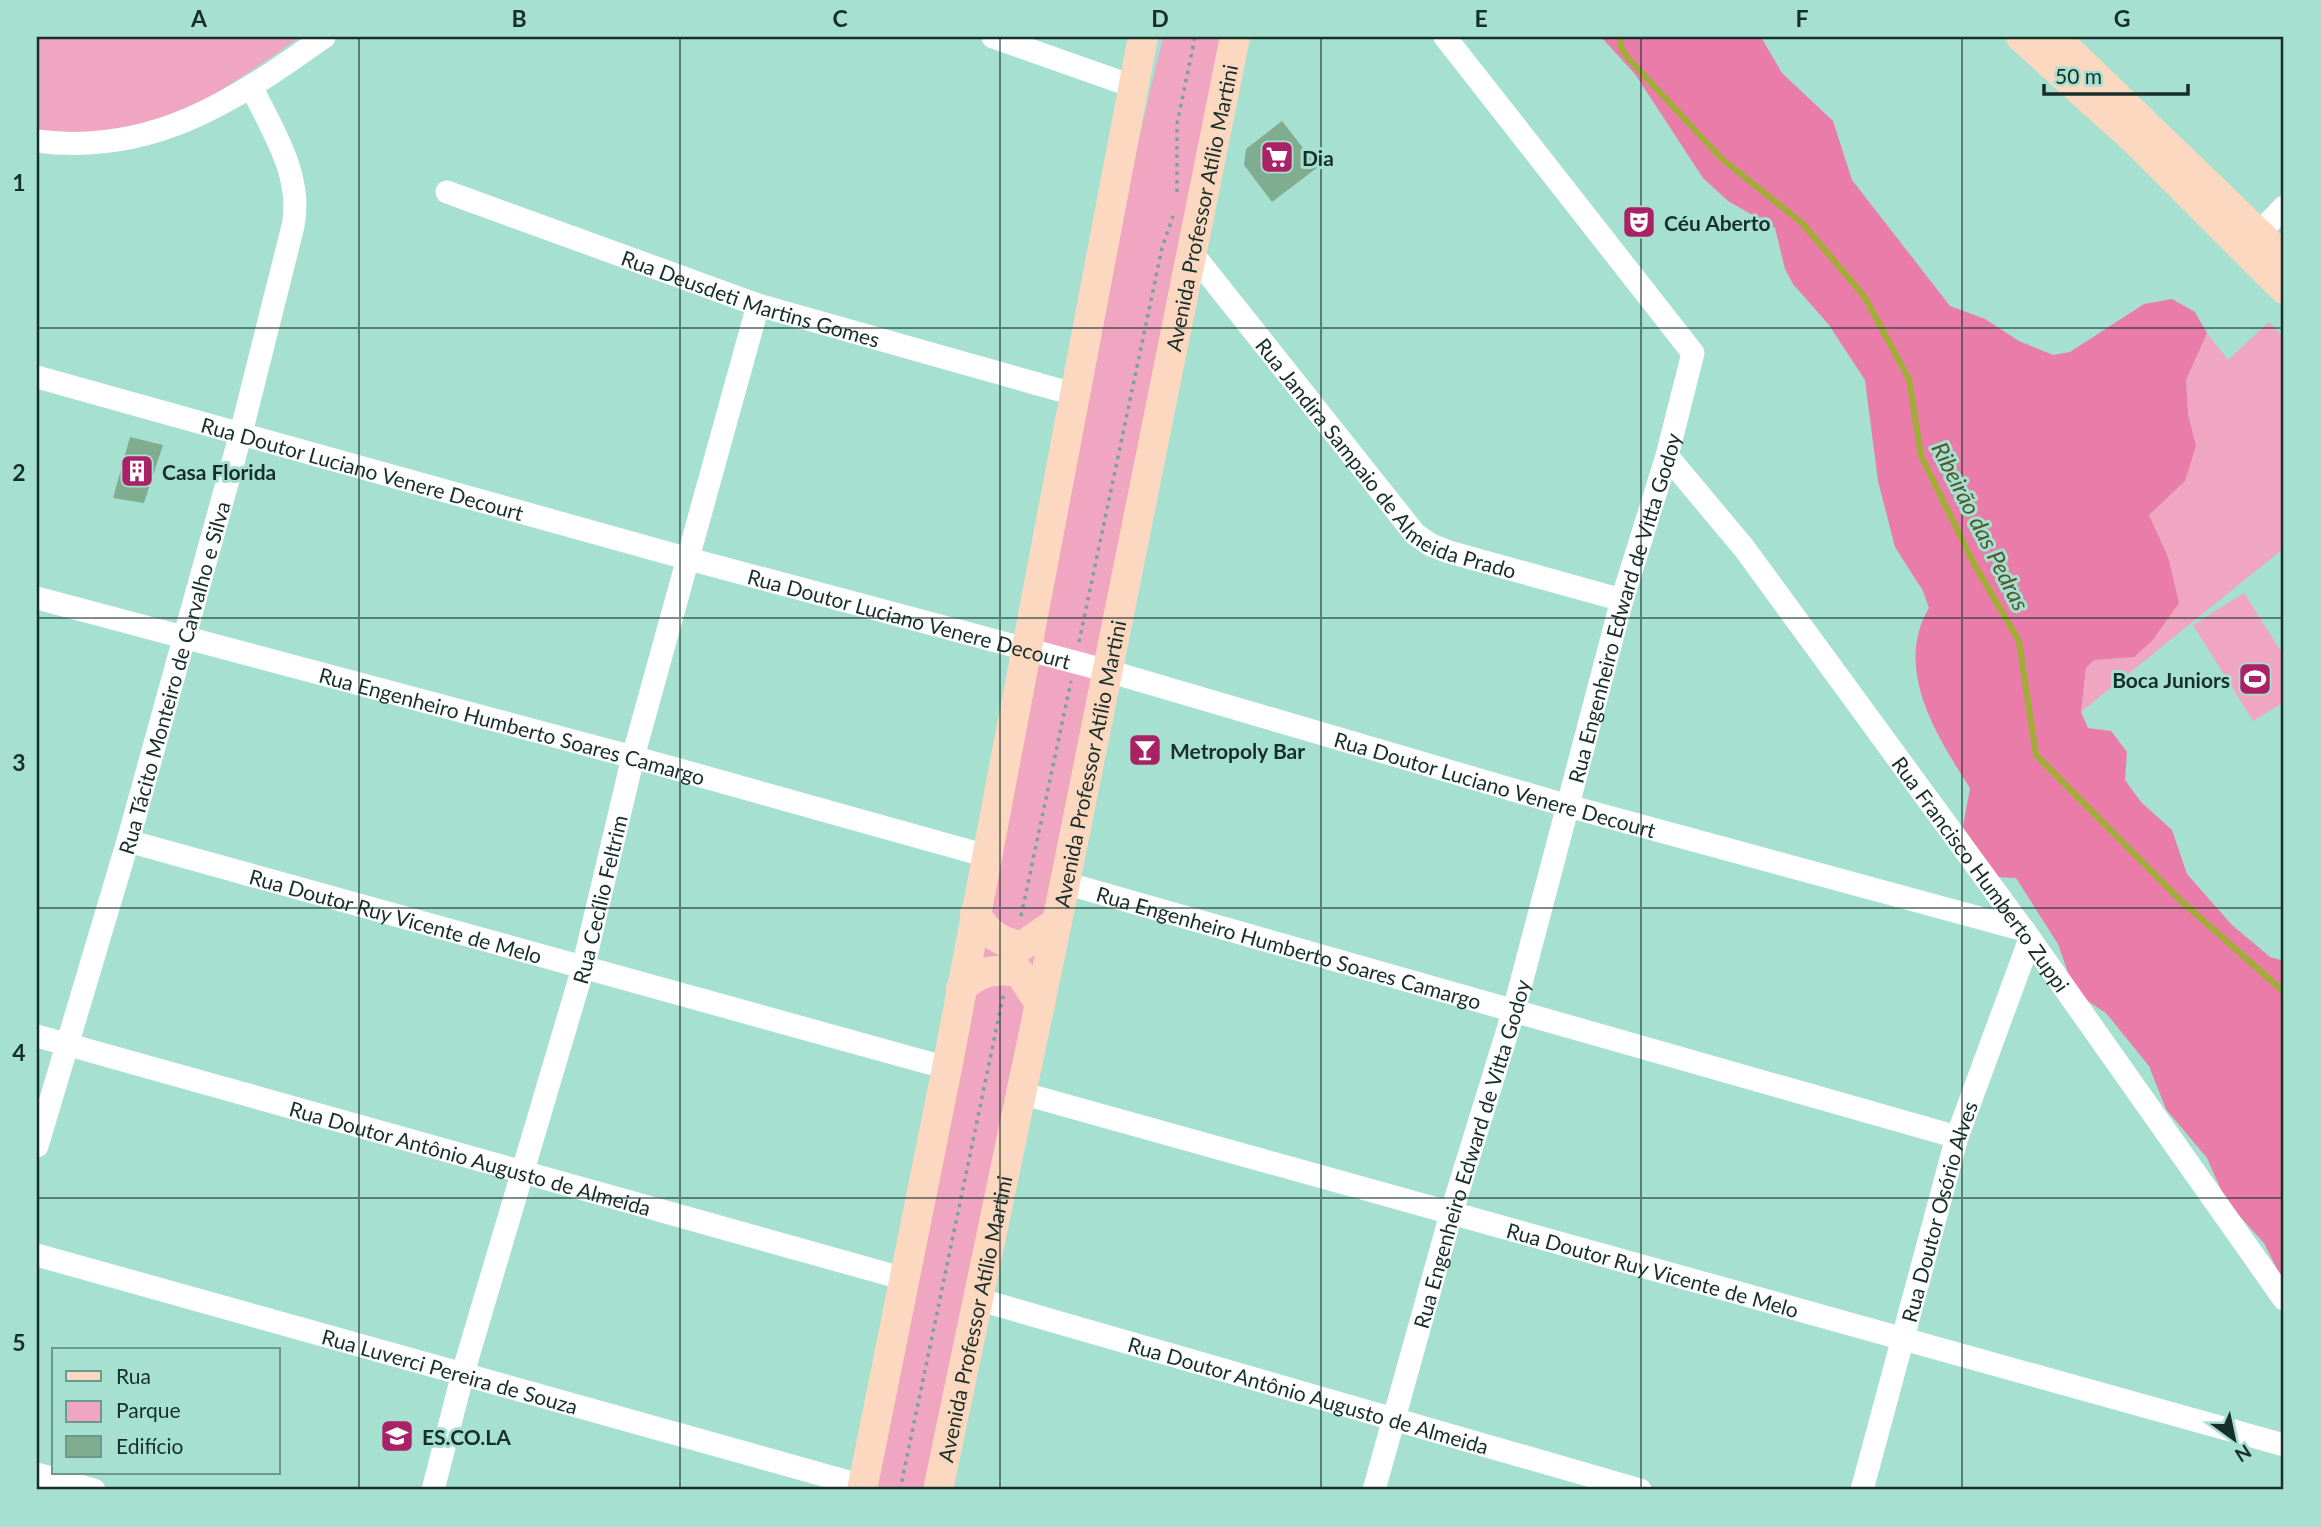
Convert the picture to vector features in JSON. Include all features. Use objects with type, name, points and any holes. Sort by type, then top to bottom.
[{"type":"main road","points":[[862,1488],[947,1068],[1024,651],[1143,37]]},
{"type":"main road","name":"Avenida Professor Atílio Martini","points":[[938,1490],[1065,883],[1235,37]]},
{"type":"main road","points":[[2021,37],[2137,142],[2268,252]]},
{"type":"main road","points":[[2055,37],[2268,252],[2284,289]]},
{"type":"main road","points":[[975,913],[986,932],[1012,958],[1040,1004]]},
{"type":"main road","points":[[961,988],[977,974],[998,969],[1023,946],[1057,922]]},
{"type":"street","points":[[37,141],[98,143],[128,139],[192,118],[252,88],[324,37]]},
{"type":"street","points":[[993,37],[1132,86]]},
{"type":"street","name":"Rua Engenheiro Edward de Vitta Godoy","points":[[1374,1490],[1451,1214],[1514,1010],[1622,600],[1667,456],[1693,353],[1445,37]]},
{"type":"street","name":"Rua Tácito Monteiro de Carvalho e Silva","points":[[37,1146],[65,1044],[128,841],[182,636],[241,433],[296,210],[292,172],[252,88]]},
{"type":"street","name":"Rua Deusdeti Martins Gomes","points":[[447,192],[758,306],[1059,390]]},
{"type":"street","points":[[2268,252],[2284,207]]},
{"type":"street","name":"Rua Jandira Sampaio de Almeida Prado","points":[[1192,253],[1415,534],[1430,545],[1449,552],[1622,600]]},
{"type":"street","name":"Rua Cecílio Feltrim","points":[[433,1490],[463,1373],[583,968],[633,757],[758,306]]},
{"type":"street","name":"Rua Doutor Luciano Venere Decourt","points":[[37,377],[1024,651],[1108,671],[1568,806],[2027,934]]},
{"type":"street","name":"Rua Francisco Humberto Zuppi","points":[[1667,456],[1744,548],[2027,934],[2284,1299]]},
{"type":"street","name":"Rua Engenheiro Humberto Soares Camargo","points":[[37,598],[633,757],[987,856]]},
{"type":"street","name":"Rua Doutor Ruy Vicente de Melo","points":[[128,841],[947,1068]]},
{"type":"street","name":"Rua Engenheiro Humberto Soares Camargo","points":[[1065,883],[1957,1136]]},
{"type":"street","name":"Rua Doutor Osório Alves","points":[[1862,1490],[1957,1136],[2027,934]]},
{"type":"street","name":"Rua Doutor Antônio Augusto de Almeida","points":[[37,1036],[905,1279]]},
{"type":"street","name":"Rua Doutor Ruy Vicente de Melo","points":[[1021,1093],[1451,1214],[1905,1337],[2284,1445]]},
{"type":"street","name":"Rua Luverci Pereira de Souza","points":[[37,1255],[463,1373],[862,1488]]},
{"type":"street","name":"Rua Doutor Antônio Augusto de Almeida","points":[[977,1299],[1640,1490]]},
{"type":"street","points":[[37,1474],[94,1490]]},
{"type":"path","points":[[1177,202],[1177,124],[1195,37]]},
{"type":"path","points":[[900,1490],[1161,248],[1174,213]]},
{"type":"green space","points":[[37,37],[300,37],[229,85],[177,114],[150,126],[89,137],[37,134]]},
{"type":"green space","points":[[1163,37],[1233,37],[936,1490],[872,1490],[1117,232]]},
{"type":"green space","points":[[2269,322],[2284,338],[2284,548],[2081,712],[2086,668],[2094,660],[2134,657],[2168,557],[2149,515],[2185,481],[2196,446],[2188,414],[2186,380],[2207,333],[2228,360]]},
{"type":"green space","name":"Boca Juniors","points":[[2244,593],[2284,656],[2284,702],[2253,721],[2193,625]]},
{"type":"shaded area","points":[[1601,37],[1761,37],[1782,73],[1833,121],[1852,180],[1950,306],[1985,319],[2019,341],[2053,355],[2070,352],[2144,304],[2172,299],[2195,312],[2207,333],[2186,380],[2188,414],[2196,446],[2185,481],[2149,515],[2168,557],[2179,603],[2152,641],[2134,657],[2094,660],[2086,668],[2081,712],[2088,728],[2111,731],[2127,752],[2125,780],[2141,802],[2172,830],[2187,874],[2231,924],[2270,957],[2284,961],[2284,1283],[2264,1243],[2226,1201],[2207,1158],[2166,1109],[2149,1066],[2106,1013],[2086,1000],[2070,978],[2058,944],[2016,878],[1996,877],[1963,827],[1970,788],[1933,724],[1917,678],[1919,631],[1929,608],[1923,591],[1895,547],[1878,481],[1865,380],[1829,325],[1793,284],[1785,269],[1775,228],[1728,201],[1703,178],[1635,74]]},
{"type":"building","name":"Dia","points":[[1282,121],[1318,167],[1272,202],[1244,165],[1246,149]]},
{"type":"building","name":"Casa Florida","points":[[130,437],[163,445],[144,503],[113,498]]},
{"type":"waterway","name":"Ribeirão das Pedras","points":[[1620,37],[1620,45],[1626,56],[1722,159],[1802,223],[1864,296],[1909,379],[1921,456],[1973,562],[2019,641],[2036,755],[2179,899],[2284,992]]},
{"type":"waterway","name":"Ribeirão das Pedras","points":[[2284,1137],[2284,1146]]},
{"type":"place","name":"Dia","points":[[1277,157]]},
{"type":"place","name":"Céu Aberto","points":[[1639,222]]},
{"type":"place","name":"Casa Florida","points":[[137,471]]},
{"type":"place","name":"Boca Juniors","points":[[2255,679]]},
{"type":"place","name":"Metropoly Bar","points":[[1145,750]]},
{"type":"place","name":"ES.CO.LA","points":[[397,1436]]}]
